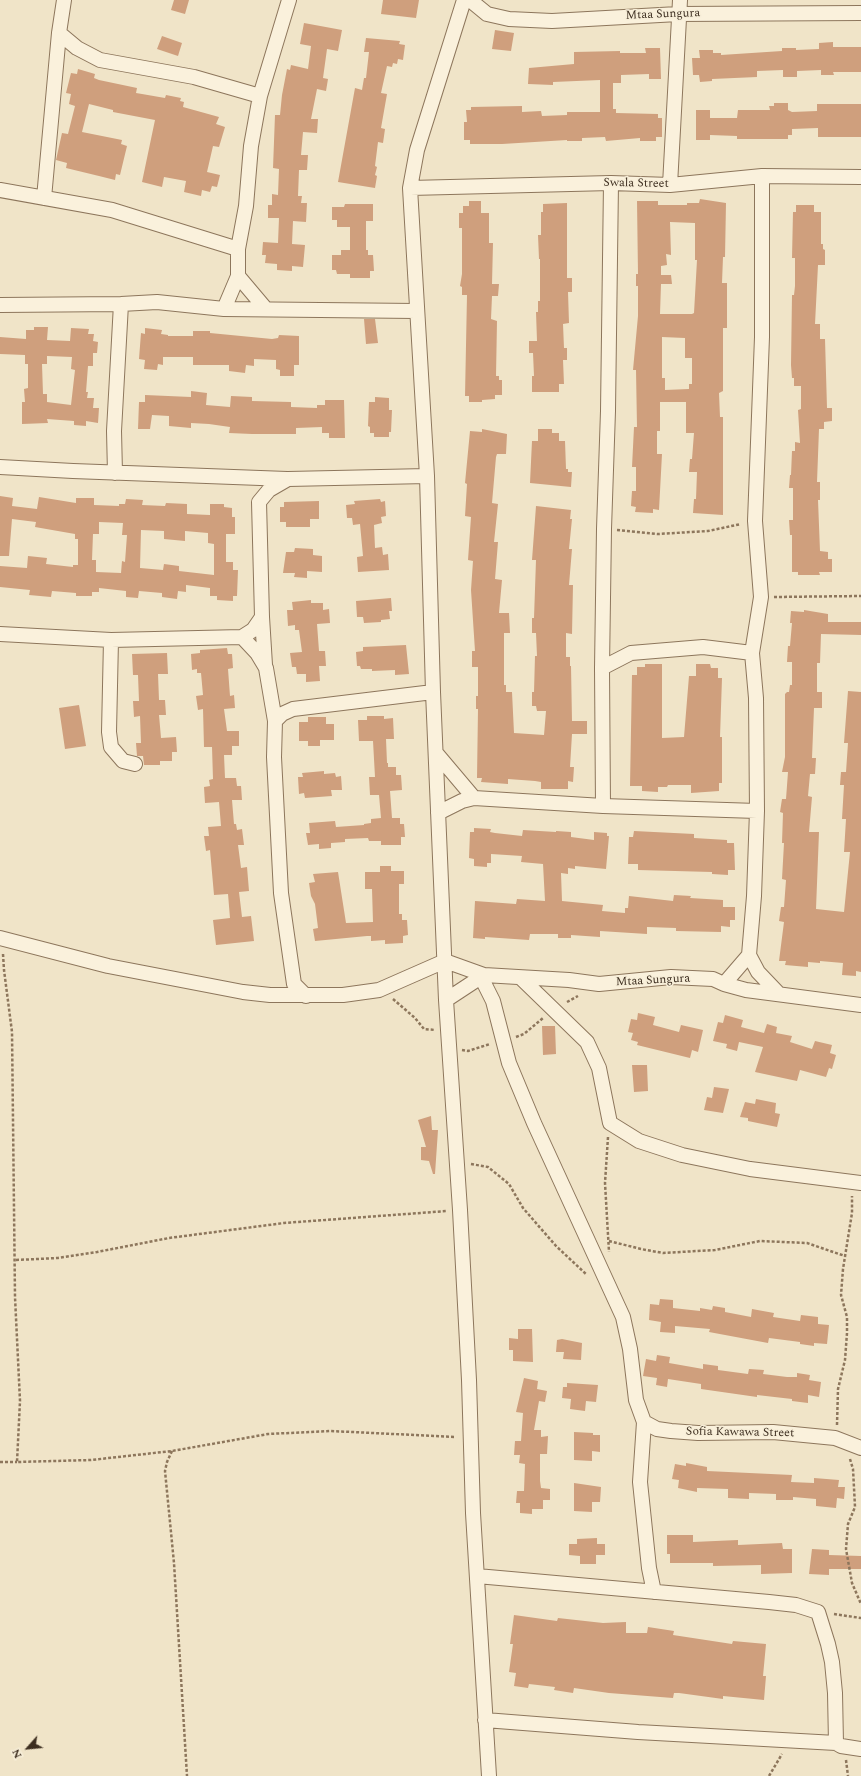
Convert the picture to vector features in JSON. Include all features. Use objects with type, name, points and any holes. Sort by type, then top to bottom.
[{"type":"street","points":[[44,198],[59,33],[64,0]]},
{"type":"street","points":[[224,309],[238,276],[238,250],[246,206],[251,146],[260,96],[289,0]]},
{"type":"street","points":[[464,0],[417,150],[410,188],[416,311],[427,476],[433,692],[446,1000],[450,1032],[460,1210],[471,1438],[473,1514],[489,1776]]},
{"type":"street","name":"Mtaa Sungura","points":[[470,0],[487,14],[509,19],[552,21],[678,14],[861,13]]},
{"type":"street","points":[[670,185],[678,14],[680,0]]},
{"type":"street","points":[[59,33],[77,48],[100,60],[194,77],[260,96]]},
{"type":"street","points":[[762,176],[762,337],[755,521],[761,597],[752,653],[756,698],[757,811],[754,896],[749,955],[758,972],[779,994]]},
{"type":"street","name":"Swala Street","points":[[410,188],[611,183],[670,185],[762,176],[861,177]]},
{"type":"street","points":[[603,806],[602,668],[604,529],[608,411],[611,183]]},
{"type":"street","points":[[0,190],[112,210],[238,250]]},
{"type":"street","points":[[238,276],[264,308]]},
{"type":"street","points":[[0,305],[121,304],[157,302],[224,309],[264,308],[416,311]]},
{"type":"street","points":[[115,473],[114,431],[121,304]]},
{"type":"street","points":[[0,467],[115,473],[288,479],[427,476]]},
{"type":"street","points":[[288,479],[269,490],[259,502],[262,618],[266,668],[276,721],[274,756],[281,893],[294,984],[306,996]]},
{"type":"street","points":[[0,634],[111,640],[242,637],[253,630],[262,618]]},
{"type":"street","points":[[242,637],[257,654],[266,668]]},
{"type":"street","points":[[111,640],[109,732],[111,747],[123,762],[135,764]]},
{"type":"street","points":[[602,668],[631,653],[703,647],[752,653]]},
{"type":"street","points":[[276,721],[282,714],[293,709],[433,692]]},
{"type":"street","points":[[272,695],[293,709]]},
{"type":"street","points":[[436,753],[474,798]]},
{"type":"street","points":[[438,813],[462,801],[474,798],[603,806],[757,811]]},
{"type":"street","points":[[2,939],[108,966],[216,987],[257,993],[306,996],[344,995],[379,990],[445,961]]},
{"type":"street","points":[[724,984],[749,955]]},
{"type":"street","name":"Mtaa Sungura","points":[[445,961],[482,976],[569,980],[599,984],[671,977],[713,979],[724,984],[779,994],[861,1005]]},
{"type":"street","points":[[446,1000],[482,976],[493,1001],[509,1063],[534,1123],[622,1317],[630,1349],[636,1400],[644,1422],[640,1482],[649,1568],[654,1592]]},
{"type":"street","points":[[522,979],[587,1042],[598,1068],[610,1123],[639,1141],[682,1155],[750,1169],[856,1182]]},
{"type":"street","name":"Sofia Kawawa Street","points":[[644,1422],[658,1429],[698,1433],[773,1432],[835,1438],[861,1448]]},
{"type":"street","points":[[643,1439],[658,1429]]},
{"type":"street","points":[[477,1576],[796,1605],[818,1612],[832,1662],[835,1693],[836,1743]]},
{"type":"street","points":[[485,1720],[638,1732],[836,1743],[841,1746],[861,1749]]},
{"type":"path","points":[[604,529],[658,534],[708,531],[755,521]]},
{"type":"path","points":[[761,597],[861,596]]},
{"type":"path","points":[[2,939],[4,970],[12,1032],[16,1260],[15,1297],[20,1401],[17,1462]]},
{"type":"path","points":[[379,990],[405,1008],[424,1030],[450,1032]]},
{"type":"path","points":[[450,1049],[468,1051],[502,1040],[513,1039],[524,1034],[554,1010]]},
{"type":"path","points":[[609,1253],[605,1183],[606,1150],[610,1123]]},
{"type":"path","points":[[457,1162],[488,1167],[509,1184],[527,1213],[556,1246],[590,1278]]},
{"type":"path","points":[[856,1182],[841,1295],[847,1318],[847,1333],[845,1360],[838,1389],[836,1424],[854,1469],[855,1507],[848,1524],[846,1549],[852,1583],[861,1604]]},
{"type":"path","points":[[16,1260],[58,1258],[169,1238],[284,1223],[398,1216],[460,1210]]},
{"type":"path","points":[[609,1241],[641,1250],[663,1253],[715,1250],[760,1241],[808,1243],[845,1256]]},
{"type":"path","points":[[0,1462],[91,1460],[172,1451],[268,1434],[331,1431],[471,1438]]},
{"type":"path","points":[[172,1451],[165,1471],[173,1555],[187,1776]]},
{"type":"path","points":[[818,1612],[861,1618]]},
{"type":"path","points":[[769,1776],[791,1740]]},
{"type":"building","points":[[174,0],[189,0],[185,14],[171,10]]},
{"type":"building","points":[[383,0],[419,0],[416,18],[381,14]]},
{"type":"building","points":[[304,23],[342,30],[338,51],[327,49],[323,78],[328,79],[326,91],[317,89],[311,119],[318,119],[317,133],[303,132],[301,155],[308,155],[307,170],[299,170],[298,196],[302,196],[301,203],[307,203],[306,222],[293,221],[292,244],[305,245],[303,267],[292,266],[292,271],[277,270],[277,264],[265,263],[266,255],[262,255],[263,242],[278,243],[279,218],[268,218],[268,205],[272,205],[272,194],[278,195],[279,169],[273,168],[275,115],[280,115],[287,69],[290,70],[291,65],[308,69],[311,46],[300,44]]},
{"type":"building","points":[[495,30],[514,33],[511,51],[492,49]]},
{"type":"building","points":[[162,36],[182,43],[178,56],[157,49]]},
{"type":"building","points":[[366,38],[400,41],[399,44],[405,45],[403,60],[398,59],[397,64],[393,63],[392,67],[387,66],[381,93],[387,94],[381,128],[385,129],[383,143],[378,142],[375,166],[377,167],[375,175],[377,176],[375,188],[338,182],[355,88],[362,90],[364,78],[366,78],[369,52],[364,52]]},
{"type":"building","points":[[833,42],[833,47],[861,47],[861,72],[833,72],[834,75],[821,75],[821,70],[797,71],[797,77],[783,77],[783,70],[757,71],[757,77],[712,79],[712,81],[700,82],[699,75],[693,75],[692,58],[700,58],[699,50],[713,50],[713,53],[721,53],[721,55],[782,51],[782,48],[796,48],[796,50],[819,49],[819,43]]},
{"type":"building","points":[[645,48],[660,48],[661,79],[649,79],[649,74],[621,75],[621,83],[613,83],[613,109],[616,109],[616,113],[658,114],[658,118],[662,118],[662,137],[656,137],[656,141],[640,141],[640,138],[606,141],[605,137],[582,138],[582,141],[567,140],[502,144],[470,144],[470,140],[464,140],[464,122],[467,122],[466,110],[471,110],[471,107],[522,106],[522,112],[541,111],[542,116],[567,115],[567,112],[600,112],[600,80],[553,82],[553,85],[528,84],[529,68],[574,64],[574,52],[620,51],[620,53],[646,53]]},
{"type":"building","points":[[78,69],[95,74],[94,78],[99,80],[137,88],[136,93],[165,98],[166,95],[181,98],[180,101],[184,102],[183,107],[219,117],[216,124],[225,127],[219,147],[213,146],[207,172],[220,175],[217,187],[212,186],[210,192],[202,190],[201,196],[184,192],[186,181],[164,177],[162,187],[142,182],[155,120],[113,112],[113,110],[89,104],[82,132],[122,140],[121,144],[127,146],[120,175],[116,174],[115,180],[66,168],[67,163],[56,160],[62,133],[68,134],[75,106],[69,104],[71,94],[66,93],[71,73],[77,74]]},
{"type":"building","points":[[774,103],[788,103],[788,110],[792,112],[817,111],[817,104],[861,104],[861,137],[818,137],[818,128],[792,129],[792,135],[788,135],[788,139],[737,139],[737,136],[710,135],[710,140],[696,140],[696,110],[710,110],[710,118],[737,118],[738,110],[770,110],[769,106],[774,106]]},
{"type":"building","points":[[700,199],[726,203],[725,257],[723,257],[722,283],[727,283],[727,328],[723,328],[723,391],[719,393],[720,417],[723,417],[723,515],[693,513],[694,499],[696,499],[697,472],[689,472],[690,459],[692,459],[694,433],[686,433],[686,402],[660,402],[660,431],[657,431],[657,454],[662,454],[659,510],[653,509],[653,513],[635,512],[636,507],[631,506],[632,491],[636,491],[636,467],[632,467],[634,427],[637,427],[636,370],[633,370],[638,316],[638,286],[636,286],[636,274],[638,274],[637,201],[658,201],[658,205],[687,205],[687,203],[699,203]],"holes":[[[670,222],[695,223],[695,260],[697,260],[694,313],[692,314],[660,314],[661,284],[672,284],[671,275],[661,275],[661,266],[667,265],[666,254],[671,255]],[[662,337],[685,338],[685,358],[692,358],[692,384],[689,384],[689,389],[665,390],[665,378],[662,378]]]},
{"type":"building","points":[[469,201],[481,201],[481,213],[489,213],[489,243],[493,243],[492,284],[499,284],[498,296],[492,296],[491,319],[497,321],[496,376],[499,376],[499,380],[502,380],[502,395],[495,395],[495,399],[482,400],[482,402],[469,402],[469,396],[465,396],[467,295],[462,295],[462,287],[460,286],[462,274],[462,228],[459,228],[459,213],[463,213],[463,206],[469,206]]},
{"type":"building","points":[[567,203],[567,278],[572,278],[572,292],[568,292],[569,323],[563,324],[564,348],[567,348],[567,360],[563,360],[564,384],[559,384],[559,392],[532,392],[532,376],[534,376],[533,353],[529,353],[529,341],[537,341],[536,312],[538,312],[538,301],[540,301],[540,259],[538,235],[541,235],[541,212],[543,212],[543,204]]},
{"type":"building","points":[[345,204],[373,204],[373,221],[366,221],[366,250],[368,250],[368,255],[373,255],[374,271],[370,271],[370,278],[350,278],[350,274],[337,274],[336,270],[332,270],[332,255],[341,255],[341,250],[350,250],[350,227],[337,227],[337,220],[332,220],[332,207],[344,207]]},
{"type":"building","points":[[796,205],[814,205],[814,212],[821,212],[821,244],[823,244],[823,249],[825,250],[825,265],[818,265],[815,324],[820,324],[820,339],[825,339],[827,408],[832,408],[832,421],[824,422],[824,429],[819,429],[817,482],[820,482],[820,500],[818,500],[820,551],[828,552],[828,559],[832,559],[832,572],[819,572],[820,575],[798,575],[798,572],[792,572],[792,535],[790,535],[789,520],[793,520],[793,488],[789,488],[792,451],[795,451],[795,442],[800,443],[798,410],[801,409],[801,386],[794,386],[791,365],[792,295],[794,295],[795,286],[795,258],[792,258],[793,212],[796,212]]},
{"type":"building","points":[[364,319],[375,319],[378,343],[366,344]]},
{"type":"building","points":[[34,327],[48,327],[47,340],[70,341],[71,328],[89,329],[88,334],[94,334],[93,341],[98,342],[97,353],[93,353],[93,366],[88,366],[86,392],[88,392],[87,398],[94,398],[93,408],[99,408],[98,423],[86,421],[86,426],[74,425],[74,421],[47,419],[48,423],[22,424],[22,402],[25,402],[24,389],[28,388],[28,364],[25,364],[25,355],[0,354],[0,337],[26,339],[26,330],[34,330]],"holes":[[[47,356],[72,357],[71,369],[75,370],[71,405],[47,402],[47,394],[43,394],[42,364],[47,364]]]},
{"type":"building","points":[[145,328],[162,330],[161,334],[168,336],[193,336],[193,331],[210,331],[210,333],[272,339],[278,338],[279,335],[299,336],[299,365],[294,365],[294,376],[280,376],[280,370],[276,369],[276,360],[254,359],[254,366],[246,365],[245,373],[229,371],[229,365],[193,365],[193,357],[163,357],[163,365],[158,364],[157,370],[144,369],[145,360],[139,359],[141,333],[145,334]]},
{"type":"building","points":[[191,391],[207,393],[206,405],[230,407],[231,396],[252,397],[252,401],[291,402],[291,407],[317,408],[317,405],[325,405],[325,400],[344,400],[345,438],[329,438],[329,433],[322,433],[322,427],[296,428],[296,434],[252,434],[229,433],[230,427],[209,424],[191,423],[191,428],[169,426],[169,416],[152,415],[150,429],[138,429],[139,402],[145,402],[145,395],[191,397]]},
{"type":"building","points":[[375,397],[389,398],[389,410],[392,410],[391,432],[389,432],[389,437],[374,437],[374,433],[370,433],[370,427],[368,426],[369,402],[375,402]]},
{"type":"building","points":[[482,429],[507,434],[506,454],[497,454],[496,457],[492,503],[498,504],[494,542],[498,542],[495,579],[502,580],[499,613],[509,613],[510,633],[504,633],[504,685],[506,685],[506,692],[512,692],[514,733],[544,735],[546,711],[537,711],[536,706],[532,706],[535,656],[537,656],[536,633],[532,633],[536,560],[532,560],[536,506],[571,510],[570,519],[572,519],[569,549],[572,549],[569,585],[573,585],[572,634],[566,633],[566,657],[570,657],[571,666],[572,721],[587,721],[587,734],[572,734],[570,767],[574,767],[573,782],[568,781],[568,789],[541,789],[541,782],[535,781],[508,779],[508,784],[481,782],[482,778],[477,778],[478,709],[476,709],[476,696],[478,696],[478,667],[472,667],[472,651],[475,651],[471,590],[473,561],[468,560],[471,517],[465,516],[467,484],[465,483],[470,431],[482,432]]},
{"type":"building","points":[[538,429],[552,429],[552,433],[559,433],[559,441],[565,441],[566,469],[568,469],[568,472],[572,472],[571,487],[530,483],[532,441],[538,441]]},
{"type":"building","points":[[0,496],[13,498],[12,506],[37,509],[39,497],[76,503],[76,498],[94,498],[94,505],[119,506],[119,504],[125,504],[126,499],[143,500],[142,505],[165,506],[166,503],[187,504],[187,514],[210,515],[210,504],[224,504],[224,507],[232,508],[232,517],[235,517],[235,534],[226,534],[226,562],[233,562],[233,570],[238,570],[237,596],[233,596],[233,601],[217,600],[217,596],[210,596],[210,588],[186,585],[186,592],[178,591],[177,599],[162,597],[162,593],[139,591],[138,598],[126,597],[126,591],[99,588],[99,592],[92,592],[92,596],[76,596],[76,593],[52,591],[51,597],[29,595],[30,590],[0,587],[0,566],[27,568],[28,556],[47,558],[46,564],[73,567],[73,565],[78,565],[78,539],[75,539],[75,534],[35,527],[36,522],[12,519],[9,556],[0,556]],"holes":[[[99,522],[123,523],[122,535],[127,535],[125,562],[122,561],[121,573],[96,572],[96,560],[92,560],[93,534],[99,534]],[[141,530],[164,531],[164,539],[185,541],[185,531],[208,533],[208,543],[214,544],[214,575],[179,571],[179,566],[164,564],[163,570],[140,568]]]},
{"type":"building","points":[[380,499],[381,502],[385,501],[386,516],[381,517],[382,523],[374,525],[375,548],[382,547],[383,555],[388,554],[389,570],[358,572],[357,557],[363,556],[360,524],[353,525],[352,518],[347,518],[346,505],[355,504],[354,501]]},
{"type":"building","points":[[319,501],[319,519],[310,519],[310,527],[286,527],[286,522],[280,522],[280,507],[284,507],[284,502]]},
{"type":"building","points":[[295,548],[313,549],[313,555],[322,556],[322,572],[307,571],[307,578],[294,577],[295,573],[283,573],[286,552],[294,552]]},
{"type":"building","points":[[391,598],[392,611],[389,611],[390,619],[381,620],[381,622],[364,623],[363,617],[357,617],[356,601]]},
{"type":"building","points":[[311,600],[311,603],[323,603],[323,610],[329,609],[330,623],[317,624],[319,651],[325,651],[326,666],[319,666],[320,681],[306,682],[306,674],[297,674],[296,667],[292,667],[290,653],[302,652],[299,630],[295,630],[295,625],[288,626],[287,610],[293,610],[292,602]]},
{"type":"building","points":[[804,610],[828,614],[828,622],[861,622],[861,635],[821,634],[820,663],[817,663],[817,692],[822,692],[822,708],[814,708],[812,758],[816,758],[815,774],[810,774],[808,796],[812,797],[809,832],[819,832],[816,909],[844,912],[850,852],[844,852],[846,819],[842,819],[844,785],[840,785],[841,772],[846,772],[848,743],[844,743],[848,691],[861,692],[861,972],[856,971],[856,976],[842,975],[843,963],[820,961],[820,963],[808,962],[808,967],[785,965],[786,961],[779,961],[784,922],[779,921],[781,907],[784,907],[786,880],[782,879],[784,843],[782,843],[783,813],[780,812],[782,799],[786,799],[788,772],[782,772],[785,757],[785,694],[789,692],[790,685],[792,685],[792,662],[787,662],[788,646],[790,646],[792,623],[790,623],[791,611],[804,612]]},
{"type":"building","points":[[406,645],[409,674],[395,675],[395,670],[372,671],[372,669],[361,669],[360,666],[357,666],[356,652],[363,651],[363,647]]},
{"type":"building","points":[[227,648],[228,654],[232,654],[233,668],[228,669],[230,696],[234,695],[235,708],[224,709],[227,731],[239,731],[239,746],[232,746],[232,755],[224,755],[225,778],[236,778],[237,786],[241,786],[242,800],[232,800],[234,824],[236,824],[237,830],[242,829],[244,845],[238,845],[241,868],[247,867],[249,891],[239,892],[242,917],[251,916],[254,941],[216,945],[213,920],[230,918],[228,894],[214,895],[210,850],[206,851],[204,836],[209,836],[208,827],[221,826],[219,802],[205,803],[204,787],[210,786],[209,780],[213,779],[212,747],[204,747],[203,709],[198,710],[196,696],[203,695],[201,673],[197,673],[197,669],[192,670],[191,654],[200,653],[200,650]]},
{"type":"building","points":[[167,653],[168,674],[158,674],[159,700],[165,700],[166,715],[159,715],[161,738],[176,737],[177,752],[172,752],[172,761],[160,761],[160,765],[144,765],[143,756],[137,756],[136,743],[141,743],[140,716],[134,717],[133,701],[139,701],[138,675],[133,675],[132,654]]},
{"type":"building","points":[[645,664],[662,664],[662,738],[684,737],[689,676],[696,676],[696,664],[710,664],[711,668],[718,668],[718,678],[722,678],[720,737],[722,737],[722,783],[719,783],[719,791],[691,793],[691,785],[668,785],[667,787],[658,787],[658,792],[642,791],[642,786],[630,786],[632,675],[637,675],[637,667],[645,667]]},
{"type":"building","points":[[79,705],[86,746],[65,749],[59,708]]},
{"type":"building","points":[[367,716],[384,716],[384,719],[393,718],[394,739],[386,739],[387,763],[388,767],[396,767],[396,775],[401,775],[402,790],[390,791],[392,818],[400,818],[400,824],[404,824],[405,837],[401,837],[401,845],[381,845],[381,841],[369,841],[368,838],[345,839],[345,842],[331,843],[331,848],[319,849],[319,844],[308,845],[306,833],[310,833],[309,823],[335,821],[336,827],[364,825],[371,823],[371,819],[381,818],[379,795],[370,795],[369,777],[375,777],[373,741],[359,741],[358,720],[367,720]]},
{"type":"building","points":[[308,717],[326,717],[326,724],[334,724],[334,740],[320,740],[320,746],[308,746],[308,741],[299,741],[299,722],[308,722]]},
{"type":"building","points":[[324,771],[324,774],[335,773],[336,777],[341,776],[342,790],[331,790],[332,796],[305,798],[304,793],[299,794],[298,777],[303,777],[302,773]]},
{"type":"building","points":[[474,828],[491,829],[490,832],[522,836],[523,830],[571,832],[571,837],[594,840],[594,832],[607,833],[607,836],[609,836],[606,869],[575,866],[575,869],[568,868],[568,874],[561,873],[562,901],[603,905],[602,911],[625,913],[625,908],[628,908],[629,896],[673,901],[674,895],[691,896],[690,898],[723,900],[723,907],[735,907],[735,920],[730,920],[730,927],[721,926],[721,932],[676,931],[676,928],[647,927],[647,934],[600,931],[600,937],[571,935],[571,938],[558,938],[558,934],[530,934],[529,940],[485,937],[485,939],[473,938],[475,901],[516,904],[517,899],[545,901],[543,864],[521,862],[522,856],[491,854],[491,863],[487,863],[487,867],[474,866],[474,859],[469,858],[470,832],[474,832]]},
{"type":"building","points":[[634,831],[694,834],[694,838],[727,840],[727,843],[734,843],[735,870],[728,870],[728,875],[712,874],[712,872],[638,870],[638,864],[628,864],[629,837],[633,837]]},
{"type":"building","points":[[380,866],[391,866],[391,871],[404,871],[404,884],[399,884],[399,914],[402,914],[402,920],[407,920],[408,935],[403,936],[403,943],[385,944],[385,940],[371,941],[371,936],[315,941],[313,929],[318,928],[315,904],[311,896],[309,883],[315,882],[313,874],[338,872],[346,923],[373,922],[372,889],[365,889],[365,872],[380,872]]},
{"type":"building","points":[[638,1013],[655,1017],[653,1025],[679,1032],[681,1025],[703,1030],[698,1052],[692,1050],[690,1058],[637,1045],[638,1042],[631,1040],[633,1033],[628,1032],[631,1019],[637,1020]]},
{"type":"building","points":[[725,1015],[743,1020],[741,1027],[764,1033],[767,1024],[777,1027],[776,1033],[792,1036],[790,1042],[812,1049],[815,1041],[832,1045],[830,1053],[836,1055],[832,1069],[829,1068],[826,1077],[800,1070],[797,1081],[755,1072],[763,1047],[739,1042],[737,1051],[726,1048],[727,1044],[713,1041],[718,1022],[723,1023]]},
{"type":"building","points":[[542,1026],[555,1026],[556,1054],[543,1055]]},
{"type":"building","points":[[632,1065],[647,1065],[648,1091],[634,1092]]},
{"type":"building","points":[[714,1087],[729,1089],[723,1113],[704,1110],[707,1097],[712,1098]]},
{"type":"building","points":[[756,1099],[776,1103],[775,1113],[780,1114],[777,1127],[748,1121],[748,1118],[740,1117],[745,1102],[755,1104]]},
{"type":"building","points":[[431,1116],[432,1130],[438,1130],[435,1174],[433,1174],[429,1161],[421,1160],[421,1147],[426,1147],[418,1120]]},
{"type":"building","points":[[660,1299],[673,1300],[673,1308],[700,1311],[700,1308],[712,1310],[713,1306],[725,1308],[725,1312],[751,1317],[752,1309],[774,1313],[773,1317],[800,1321],[801,1315],[818,1317],[818,1324],[829,1325],[827,1344],[814,1343],[814,1346],[800,1344],[800,1342],[769,1338],[768,1343],[709,1332],[710,1329],[675,1326],[675,1333],[660,1332],[661,1322],[649,1320],[650,1304],[659,1305]]},
{"type":"building","points":[[518,1329],[532,1329],[533,1362],[513,1361],[513,1350],[509,1350],[509,1338],[518,1339]]},
{"type":"building","points":[[562,1339],[582,1343],[581,1360],[563,1359],[564,1352],[556,1352],[557,1340]]},
{"type":"building","points":[[657,1355],[670,1357],[669,1363],[703,1369],[703,1364],[718,1366],[718,1370],[748,1374],[749,1369],[764,1370],[763,1374],[787,1377],[797,1377],[797,1373],[810,1375],[809,1380],[821,1382],[819,1397],[808,1395],[808,1403],[792,1401],[792,1399],[757,1395],[757,1397],[701,1389],[701,1384],[668,1379],[667,1387],[656,1385],[657,1378],[643,1376],[646,1359],[656,1361]]},
{"type":"building","points":[[524,1378],[538,1381],[537,1389],[547,1391],[545,1402],[539,1401],[534,1430],[541,1430],[541,1437],[548,1436],[547,1454],[540,1454],[540,1481],[541,1488],[550,1489],[550,1500],[543,1500],[543,1509],[532,1509],[532,1514],[520,1513],[520,1503],[516,1503],[517,1491],[524,1491],[525,1464],[519,1463],[520,1455],[514,1455],[515,1441],[521,1441],[523,1413],[516,1412]]},
{"type":"building","points":[[567,1383],[598,1385],[596,1402],[586,1401],[585,1411],[570,1409],[571,1399],[562,1398],[563,1387],[567,1387]]},
{"type":"building","points":[[574,1432],[600,1435],[600,1452],[592,1451],[592,1461],[574,1460]]},
{"type":"building","points":[[686,1463],[707,1467],[707,1471],[792,1475],[791,1482],[814,1483],[814,1478],[839,1480],[838,1487],[845,1487],[844,1499],[837,1498],[836,1508],[816,1506],[816,1499],[793,1497],[793,1500],[776,1500],[776,1494],[749,1493],[749,1499],[728,1498],[728,1489],[697,1488],[697,1492],[678,1488],[679,1480],[672,1479],[675,1464],[686,1466]]},
{"type":"building","points":[[574,1483],[601,1487],[600,1502],[592,1502],[592,1512],[574,1511]]},
{"type":"building","points":[[667,1535],[693,1535],[693,1542],[738,1540],[738,1545],[782,1543],[783,1549],[792,1549],[792,1573],[761,1574],[761,1565],[713,1566],[713,1563],[670,1563],[670,1554],[667,1554]]},
{"type":"building","points":[[597,1538],[597,1544],[605,1544],[605,1555],[596,1555],[596,1564],[580,1564],[580,1556],[569,1555],[569,1544],[577,1544],[577,1539]]},
{"type":"building","points":[[812,1549],[829,1550],[829,1555],[861,1556],[861,1569],[829,1569],[829,1575],[809,1574]]},
{"type":"building","points":[[514,1615],[557,1621],[558,1618],[603,1623],[626,1622],[626,1633],[647,1633],[648,1627],[674,1631],[673,1635],[732,1644],[733,1641],[766,1644],[763,1676],[766,1676],[764,1700],[723,1696],[723,1699],[679,1693],[674,1693],[673,1698],[609,1693],[574,1688],[573,1693],[554,1690],[555,1687],[529,1684],[528,1688],[514,1686],[516,1673],[509,1672],[513,1644],[510,1644]]}]
